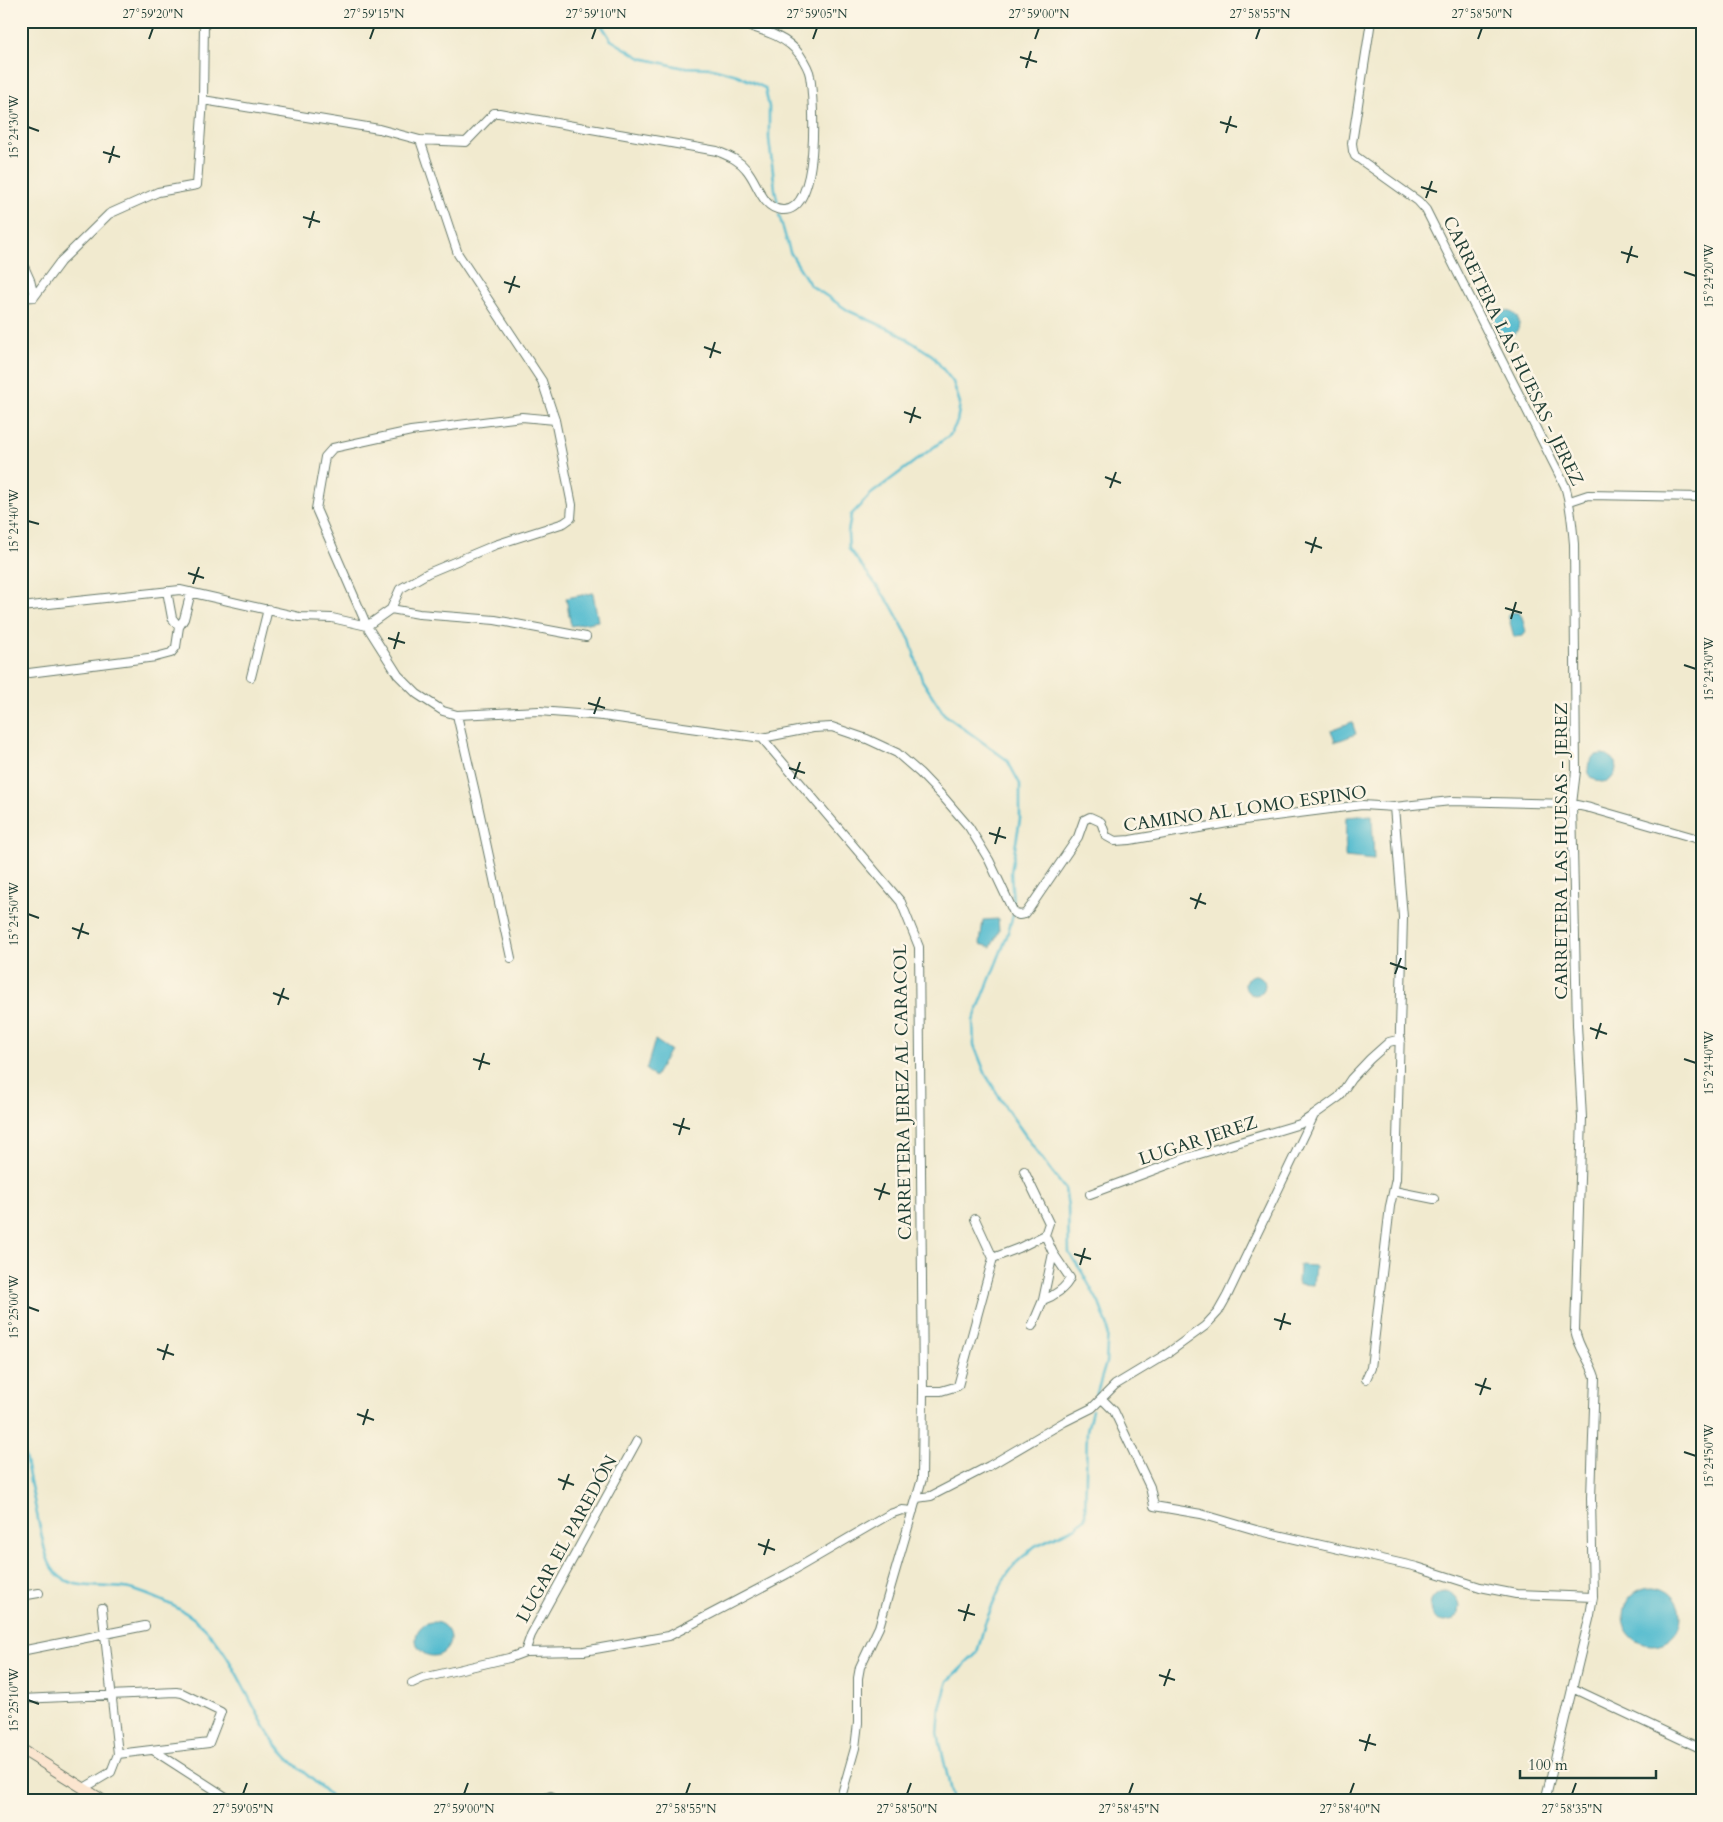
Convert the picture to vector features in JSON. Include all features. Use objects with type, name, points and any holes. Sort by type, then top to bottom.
[{"type":"main road","points":[[21,1749],[104,1801]]},
{"type":"street","points":[[21,298],[34,297],[60,262],[109,214],[158,192],[197,185],[203,100],[204,21]]},
{"type":"street","points":[[203,100],[379,129],[420,140],[466,142],[494,113],[499,112],[708,150],[735,158],[754,177],[762,196],[770,205],[776,209],[784,210],[794,207],[800,201],[807,185],[812,165],[813,127],[810,75],[804,61],[788,43],[773,35],[734,21]]},
{"type":"street","name":"CARRETERA LAS HUESAS - JEREZ","points":[[1371,21],[1352,143],[1353,151],[1356,156],[1418,201],[1426,210],[1565,486],[1570,501],[1574,544],[1576,771],[1572,804],[1577,1025],[1582,1118],[1576,1330],[1579,1347],[1590,1362],[1595,1376],[1591,1498],[1593,1597],[1545,1801]]},
{"type":"street","points":[[21,608],[180,590],[298,617],[332,618],[367,626],[390,609],[400,589],[428,573],[495,545],[564,523],[571,518],[572,504],[555,420],[542,381],[458,254],[420,140]]},
{"type":"street","points":[[21,260],[30,280],[34,297]]},
{"type":"street","points":[[555,420],[522,417],[411,431],[333,448],[325,457],[316,509],[367,626],[398,675],[417,694],[443,711],[456,715],[539,711],[603,716],[762,738]]},
{"type":"street","points":[[1570,501],[1588,495],[1702,497]]},
{"type":"street","points":[[168,591],[172,618],[179,628]]},
{"type":"street","points":[[21,674],[165,656],[176,647],[179,628],[184,619],[191,592]]},
{"type":"street","points":[[251,677],[268,609]]},
{"type":"street","points":[[390,609],[419,614],[496,620],[586,637]]},
{"type":"street","points":[[456,715],[511,958]]},
{"type":"street","name":"CAMINO AL LOMO ESPINO","points":[[762,738],[813,728],[832,727],[867,739],[896,753],[920,773],[946,799],[969,827],[989,860],[1014,913],[1019,915],[1025,914],[1031,906],[1078,837],[1084,820],[1090,817],[1101,822],[1106,836],[1115,841],[1260,818],[1362,805],[1394,807],[1451,801],[1572,804],[1702,840]]},
{"type":"street","name":"CARRETERA JEREZ AL CARACOL","points":[[762,738],[900,902],[919,947],[922,1479],[879,1627],[860,1667],[855,1748],[840,1801]]},
{"type":"street","points":[[1366,1379],[1370,1368],[1390,1206],[1396,1179],[1402,917],[1394,807]]},
{"type":"street","name":"LUGAR JEREZ","points":[[1090,1194],[1186,1158],[1300,1124],[1338,1098],[1351,1079],[1376,1053],[1389,1042],[1400,1039]]},
{"type":"street","points":[[916,1498],[931,1496],[1092,1408],[1115,1385],[1168,1353],[1205,1326],[1218,1312],[1227,1296],[1314,1115]]},
{"type":"street","points":[[1024,1171],[1049,1223],[1045,1235],[1053,1253],[1070,1278],[1068,1283],[1052,1297],[1043,1300]]},
{"type":"street","points":[[1394,1191],[1434,1199]]},
{"type":"street","points":[[923,1391],[941,1391],[958,1386],[993,1258],[975,1219]]},
{"type":"street","points":[[993,1258],[1045,1235]]},
{"type":"street","points":[[1032,1326],[1043,1300],[1053,1253]]},
{"type":"street","points":[[1102,1399],[1114,1412],[1150,1487],[1154,1506],[1201,1514],[1256,1530],[1417,1567],[1480,1587],[1516,1594],[1593,1597]]},
{"type":"street","name":"LUGAR EL PAREDÓN","points":[[526,1652],[531,1635],[638,1441]]},
{"type":"street","name":"LUGAR EL PAREDÓN","points":[[412,1683],[423,1678],[526,1652],[584,1651],[669,1636],[786,1574],[890,1514],[902,1510],[913,1511]]},
{"type":"street","points":[[21,1596],[39,1593]]},
{"type":"street","points":[[84,1788],[111,1772],[118,1754],[102,1608]]},
{"type":"street","points":[[21,1651],[145,1626]]},
{"type":"street","points":[[1572,1688],[1702,1749]]},
{"type":"street","points":[[21,1699],[182,1693],[221,1712],[209,1743],[118,1754]]},
{"type":"street","points":[[153,1750],[229,1799],[227,1801]]},
{"type":"street","points":[[537,1801],[551,1796]]},
{"type":"water","points":[[1506,311],[1515,315],[1519,324],[1515,333],[1506,337],[1497,333],[1493,324],[1497,315]]},
{"type":"water","points":[[593,593],[598,621],[571,626],[566,598]]},
{"type":"water","points":[[1512,612],[1519,613],[1522,617],[1526,632],[1523,636],[1514,637],[1508,615]]},
{"type":"water","points":[[1352,722],[1356,734],[1335,742],[1331,730]]},
{"type":"water","points":[[1602,754],[1612,758],[1616,768],[1612,778],[1602,782],[1592,778],[1588,768],[1592,758]]},
{"type":"water","points":[[1372,815],[1374,860],[1345,857],[1346,817]]},
{"type":"water","points":[[998,919],[999,931],[991,947],[980,944],[983,920]]},
{"type":"water","points":[[1255,975],[1262,978],[1265,985],[1262,992],[1255,995],[1248,992],[1245,985],[1248,978]]},
{"type":"water","points":[[655,1040],[670,1050],[655,1077],[646,1070]]},
{"type":"water","points":[[1299,1265],[1315,1266],[1313,1285],[1298,1284]]},
{"type":"water","points":[[1652,1587],[1663,1589],[1673,1595],[1679,1605],[1681,1616],[1679,1627],[1673,1637],[1663,1643],[1652,1645],[1641,1643],[1631,1637],[1625,1627],[1623,1616],[1625,1605],[1631,1595],[1641,1589]]},
{"type":"water","points":[[1445,1592],[1456,1596],[1460,1607],[1456,1618],[1445,1622],[1434,1618],[1430,1607],[1434,1596]]},
{"type":"water","points":[[433,1622],[440,1623],[445,1627],[449,1632],[449,1646],[445,1651],[440,1655],[433,1656],[426,1655],[421,1651],[417,1646],[416,1639],[417,1632],[421,1627],[426,1623]]},
{"type":"waterway","points":[[599,21],[611,40],[641,58],[680,67],[712,68],[737,75],[765,88],[769,107],[769,139],[778,204]]},
{"type":"waterway","points":[[779,215],[790,252],[810,285],[849,311],[896,332],[932,355],[953,382],[960,403],[957,422],[950,435],[871,494],[851,515],[848,533],[849,549],[891,605],[910,640],[922,680],[944,714],[1007,760],[1020,784],[1020,819],[1011,872],[1013,904]]},
{"type":"waterway","points":[[1013,915],[1006,939],[973,1021],[974,1045],[986,1075],[1006,1108],[1065,1189],[1068,1206],[1069,1253],[1099,1303],[1108,1327],[1106,1363],[1094,1402]]},
{"type":"waterway","points":[[953,1801],[938,1734],[940,1708],[948,1681],[977,1653],[985,1623],[1004,1579],[1016,1563],[1035,1546],[1076,1527],[1085,1518],[1087,1431],[1092,1410]]},
{"type":"waterway","points":[[21,1435],[44,1547],[52,1568],[68,1582],[79,1585],[134,1590],[168,1603],[198,1622],[210,1634],[231,1663],[279,1749],[335,1801]]}]
